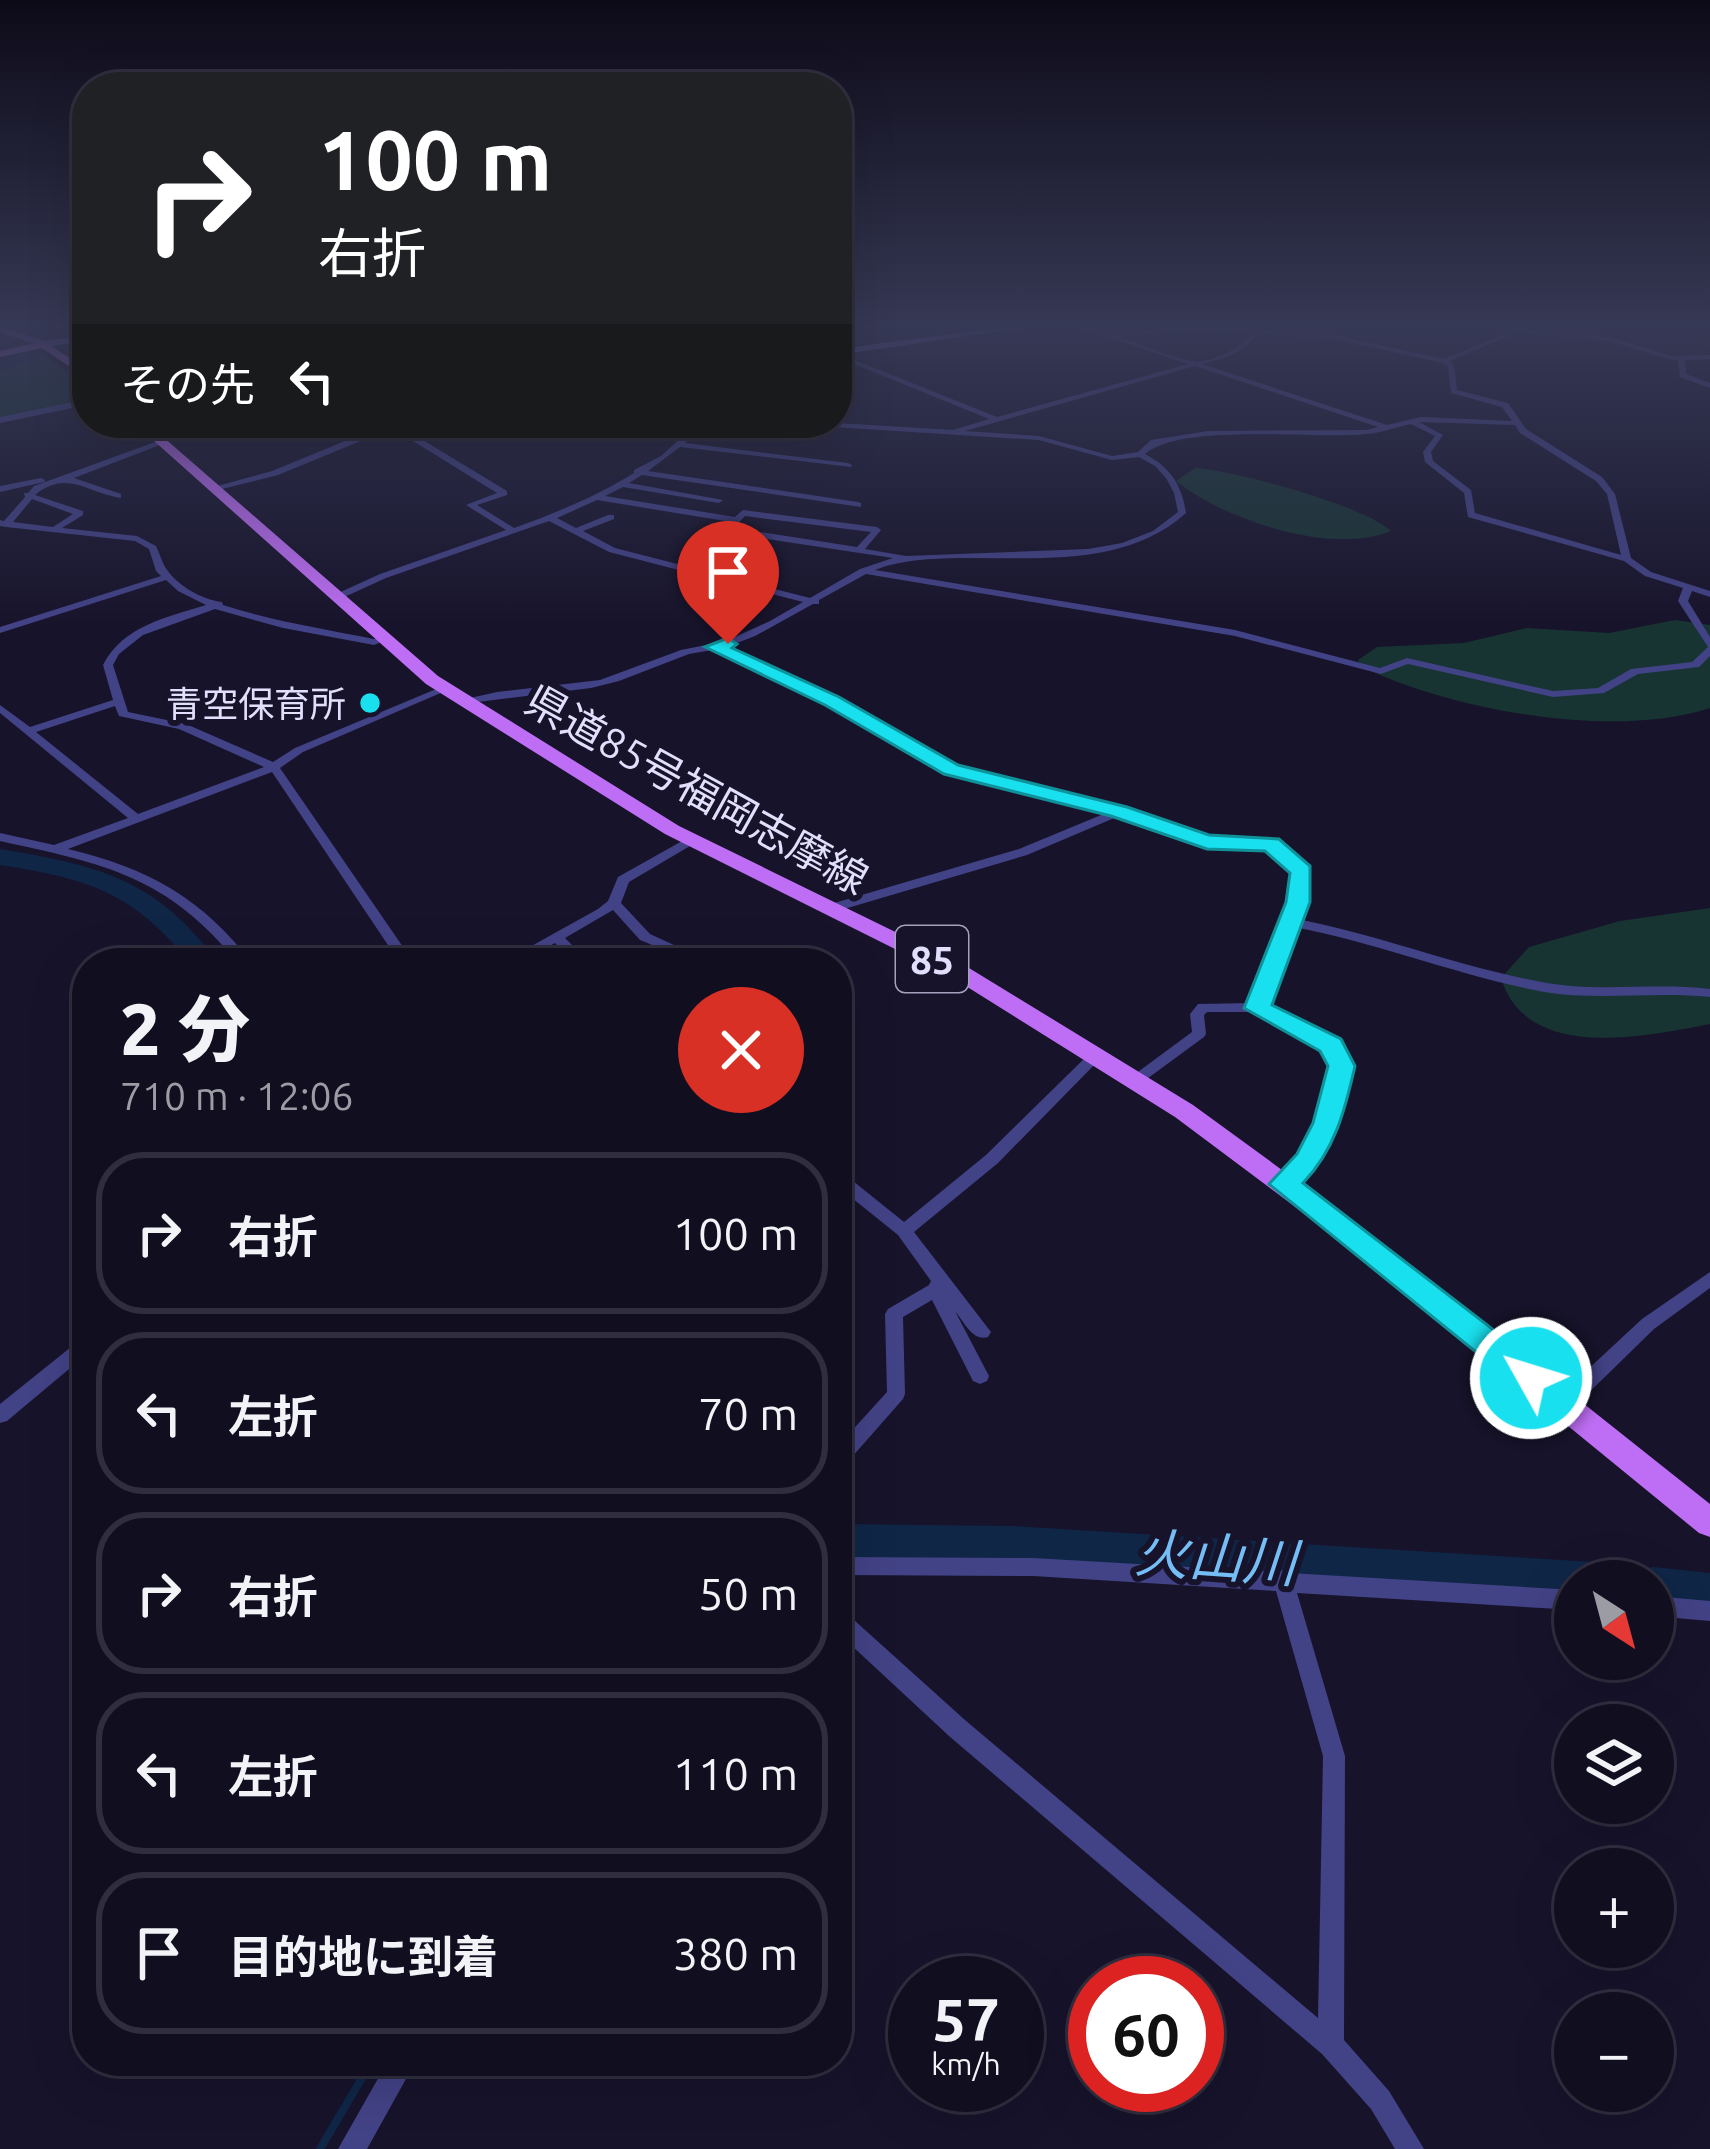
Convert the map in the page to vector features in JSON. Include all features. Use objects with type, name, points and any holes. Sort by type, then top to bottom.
[{"type":"main road","name":"県道85号福岡志摩線","points":[[156,438],[455,696],[691,840],[961,973],[1135,1080],[1284,1184],[1710,1522]]},
{"type":"street","points":[[858,427],[1039,438]]},
{"type":"street","points":[[945,434],[967,427]]},
{"type":"street","points":[[1014,427],[1095,458],[1140,454],[1154,442],[1192,434],[1367,432],[1384,427]]},
{"type":"street","points":[[1424,427],[1439,435],[1427,452],[1429,462],[1466,490],[1471,515],[1627,559],[1648,574],[1710,594]]},
{"type":"street","points":[[1523,427],[1580,463],[1606,487],[1627,559]]},
{"type":"street","points":[[0,489],[70,470],[145,438]]},
{"type":"street","points":[[3,523],[27,495],[146,438]]},
{"type":"street","points":[[214,488],[275,472],[360,438]]},
{"type":"street","points":[[417,438],[504,493],[470,505],[514,531]]},
{"type":"street","points":[[337,597],[391,571],[551,518],[618,484],[685,438]]},
{"type":"street","points":[[677,445],[848,465]]},
{"type":"street","points":[[700,462],[717,449]]},
{"type":"street","points":[[741,465],[754,454]]},
{"type":"street","points":[[56,849],[274,767],[299,750],[455,696],[513,688],[565,689],[620,679],[681,653],[714,647],[790,619],[863,571],[905,559],[1032,557],[1162,531],[1183,513],[1181,497],[1170,475],[1140,454]]},
{"type":"street","points":[[779,470],[793,458]]},
{"type":"street","points":[[821,475],[833,464]]},
{"type":"street","points":[[637,472],[858,505]]},
{"type":"street","points":[[64,477],[118,496]]},
{"type":"street","points":[[618,484],[718,500]]},
{"type":"street","points":[[27,495],[80,512],[55,529]]},
{"type":"street","points":[[596,497],[737,520]]},
{"type":"street","points":[[862,548],[877,530],[743,513],[728,530],[862,548],[905,559]]},
{"type":"street","points":[[576,532],[611,517]]},
{"type":"street","points":[[551,518],[628,555],[816,602]]},
{"type":"street","points":[[3,523],[114,532],[148,542],[167,577],[262,624],[384,639]]},
{"type":"street","points":[[863,571],[1235,633],[1381,671],[1407,661],[1553,694],[1600,691],[1644,669],[1695,665],[1710,648],[1683,601],[1689,586]]},
{"type":"street","points":[[0,630],[167,577]]},
{"type":"street","points":[[219,604],[170,620],[118,647],[108,665],[117,701],[131,719],[182,726],[274,767],[397,948]]},
{"type":"street","points":[[344,635],[366,622]]},
{"type":"street","points":[[714,647],[832,701],[951,769],[1119,812],[1207,842],[1271,844],[1302,871],[1291,922],[1257,1008]]},
{"type":"street","points":[[31,730],[117,701]]},
{"type":"street","points":[[0,708],[138,820]]},
{"type":"street","points":[[829,909],[1023,852],[1119,812]]},
{"type":"street","points":[[0,837],[56,849],[163,883],[215,925],[233,948]]},
{"type":"street","points":[[540,948],[614,902],[622,880],[691,840]]},
{"type":"street","points":[[614,902],[646,937],[664,948]]},
{"type":"street","points":[[1291,922],[1353,932],[1544,987],[1592,992],[1653,987],[1710,993]]},
{"type":"street","points":[[559,939],[567,948]]},
{"type":"street","points":[[1135,1080],[1198,1034],[1197,1014],[1203,1007],[1257,1008],[1331,1045],[1342,1066],[1328,1123],[1307,1161],[1284,1184]]},
{"type":"street","points":[[904,1231],[992,1159],[1095,1056]]},
{"type":"street","points":[[852,1189],[904,1231],[938,1285],[980,1376]]},
{"type":"street","points":[[1564,1404],[1648,1324],[1710,1279]]},
{"type":"street","points":[[938,1285],[982,1332]]},
{"type":"street","points":[[852,1443],[896,1394],[894,1314],[938,1285]]},
{"type":"street","points":[[0,1415],[72,1356]]},
{"type":"street","points":[[852,1566],[1033,1567],[1554,1599]]},
{"type":"street","points":[[1283,1580],[1334,1756],[1331,2045]]},
{"type":"street","points":[[1674,1608],[1710,1612]]},
{"type":"street","points":[[852,1632],[957,1728],[1331,2045],[1380,2099],[1410,2149]]},
{"type":"street","points":[[352,2149],[394,2076]]},
{"type":"green space","points":[[1195,468],[1297,491],[1355,511],[1391,531],[1339,539],[1279,530],[1221,508],[1176,481]]},
{"type":"green space","points":[[1675,620],[1710,625],[1710,708],[1671,717],[1627,721],[1532,716],[1439,696],[1360,666],[1358,660],[1377,647],[1464,643],[1527,628],[1609,633]]},
{"type":"green space","points":[[1710,908],[1710,1024],[1623,1037],[1562,1033],[1536,1023],[1515,1005],[1501,978],[1529,947],[1620,921]]},
{"type":"waterway","name":"火山川","points":[[0,857],[66,868],[116,884],[159,912],[192,948]]},
{"type":"waterway","name":"火山川","points":[[852,1542],[1012,1544],[1554,1578]]},
{"type":"waterway","name":"火山川","points":[[1674,1588],[1710,1592]]},
{"type":"waterway","points":[[320,2149],[363,2076]]},
{"type":"place","name":"青空保育所","points":[[370,703]]},
{"type":"route","points":[[728,644],[714,647],[832,701],[928,760],[986,782],[1119,812],[1207,842],[1271,844],[1302,871],[1298,902],[1257,1008],[1331,1045],[1342,1066],[1328,1123],[1307,1161],[1284,1184],[1531,1378]]}]
